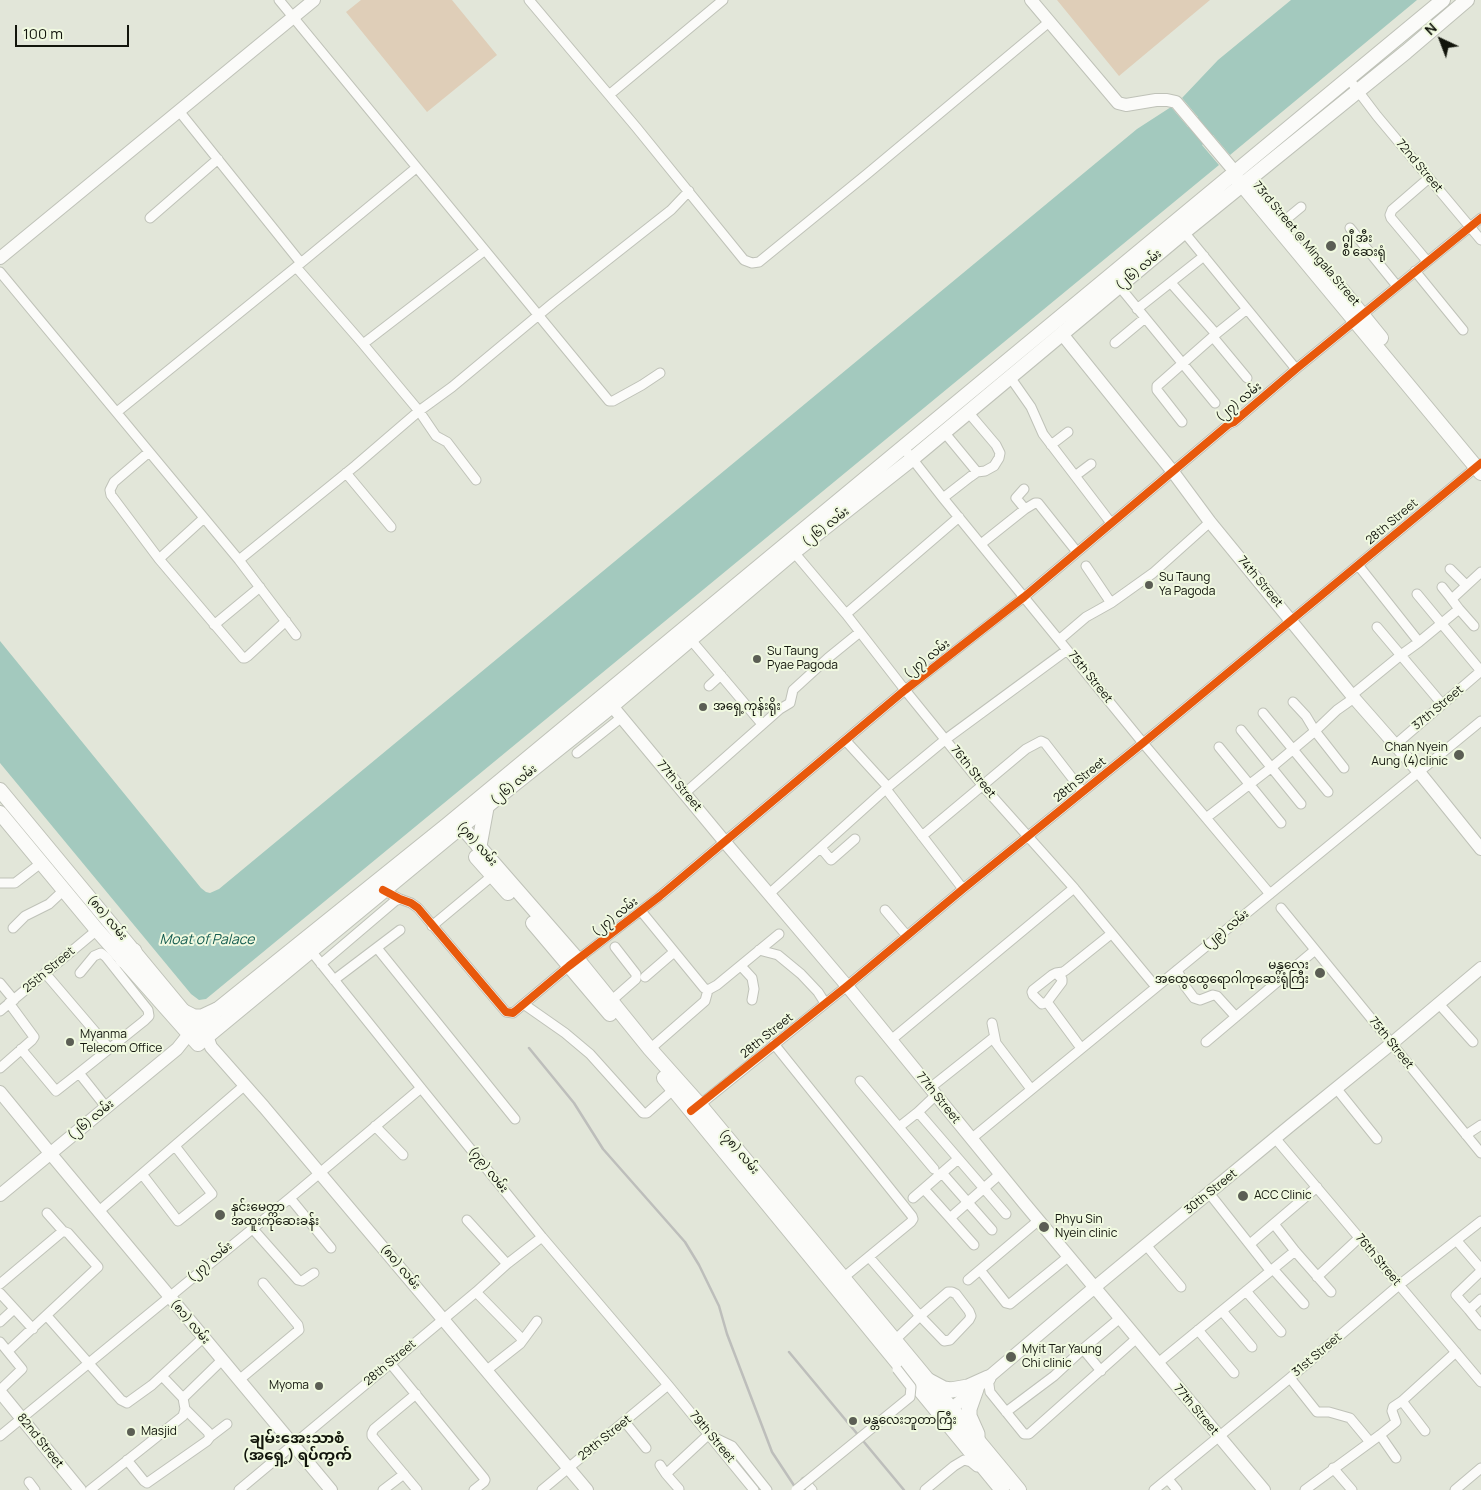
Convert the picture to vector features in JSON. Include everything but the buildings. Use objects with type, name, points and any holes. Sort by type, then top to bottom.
[{"type":"highway","points":[[479,846],[486,808]]},
{"type":"highway","points":[[184,1012],[194,1017],[202,1017],[217,1010]]},
{"type":"highway","points":[[928,1381],[951,1390],[968,1387],[988,1378]]},
{"type":"highway","points":[[976,1388],[969,1409],[969,1416],[977,1434],[977,1439]]},
{"type":"main road","name":"(၂၆) လမ်း","points":[[198,1039],[311,951],[384,890],[454,825],[486,808],[692,640],[790,548],[903,447],[1232,167],[1349,79],[1443,0]]},
{"type":"main road","name":"(၂၆) လမ်း","points":[[198,1039],[217,1010],[454,825],[790,548],[912,459],[1184,232],[1467,0]]},
{"type":"main road","name":"73rd Street @ Mingala Street","points":[[1232,167],[1284,221],[1359,318]]},
{"type":"main road","name":"73rd Street @ Mingala Street","points":[[1246,182],[1480,466]]},
{"type":"main road","name":"(၈၀) လမ်း","points":[[0,790],[128,955],[198,1039]]},
{"type":"main road","name":"(၈၀) လမ်း","points":[[0,813],[98,930],[128,955],[184,1012],[198,1039]]},
{"type":"main road","name":"(၇၈) လမ်း","points":[[454,825],[479,846],[674,1090],[696,1108],[896,1339],[928,1381],[947,1413],[1002,1490]]},
{"type":"main road","name":"(၇၈) လမ်း","points":[[454,825],[492,876],[611,1001],[867,1325],[947,1413],[977,1439],[1019,1490]]},
{"type":"street","points":[[278,0],[484,251],[545,310],[609,401],[614,401],[660,372]]},
{"type":"street","points":[[0,258],[314,0]]},
{"type":"street","points":[[529,0],[689,191],[744,260],[749,263],[756,263],[874,168],[1049,22]]},
{"type":"street","points":[[609,95],[723,0]]},
{"type":"street","points":[[1031,0],[1118,103],[1126,105],[1161,100],[1176,102],[1232,167]]},
{"type":"street","name":"72nd Street","points":[[1349,79],[1481,240]]},
{"type":"street","points":[[179,111],[218,159],[298,265],[419,411],[436,436],[447,442],[476,480]]},
{"type":"street","points":[[150,218],[218,159]]},
{"type":"street","points":[[117,412],[416,168]]},
{"type":"street","points":[[1428,261],[1391,218],[1390,214],[1392,210],[1429,178]]},
{"type":"street","points":[[239,560],[419,411],[452,387],[670,210],[689,191]]},
{"type":"street","points":[[1284,221],[1301,206]]},
{"type":"street","name":"(၂၇) လမ်း","points":[[525,1005],[906,690],[1024,597],[1110,523],[1481,218]]},
{"type":"street","points":[[1350,228],[1397,286]]},
{"type":"street","points":[[1184,232],[1296,369]]},
{"type":"street","points":[[363,344],[484,251]]},
{"type":"street","points":[[1137,309],[1204,256]]},
{"type":"street","points":[[1415,271],[1463,330]]},
{"type":"street","points":[[0,272],[239,560],[296,635]]},
{"type":"street","points":[[1171,284],[1247,378]]},
{"type":"street","points":[[1119,286],[1215,403]]},
{"type":"street","points":[[1182,422],[1156,390],[1157,386],[1247,309]]},
{"type":"street","points":[[1115,343],[1145,318]]},
{"type":"street","name":"74th Street","points":[[1062,334],[1173,472],[1210,522],[1353,697],[1419,772],[1481,849]]},
{"type":"street","points":[[1010,377],[1031,407],[1043,434],[1110,523]]},
{"type":"street","points":[[943,498],[977,472],[994,466],[999,458],[1000,453],[996,445],[968,412]]},
{"type":"street","points":[[944,432],[977,472]]},
{"type":"street","points":[[1051,445],[1068,432]]},
{"type":"street","name":"75th Street","points":[[903,447],[1143,743],[1270,894]]},
{"type":"street","points":[[149,452],[114,482],[110,490],[111,495],[159,559],[240,655],[245,658],[286,621]]},
{"type":"street","points":[[1075,476],[1091,464]]},
{"type":"street","name":"28th Street","points":[[696,1108],[1480,466]]},
{"type":"street","points":[[346,473],[391,527]]},
{"type":"street","points":[[1024,489],[1016,498],[1025,509]]},
{"type":"street","points":[[982,544],[1025,509],[1038,503],[1077,552]]},
{"type":"street","points":[[846,614],[959,517]]},
{"type":"street","points":[[159,559],[204,518]]},
{"type":"street","points":[[1059,640],[1086,617],[1111,603],[1153,573],[1210,522]]},
{"type":"street","name":"76th Street","points":[[790,548],[846,614],[983,786],[1074,888],[1156,987]]},
{"type":"street","points":[[1358,565],[1420,642]]},
{"type":"street","points":[[1086,566],[1111,603]]},
{"type":"street","points":[[1450,569],[1466,585]]},
{"type":"street","points":[[1450,597],[1457,595],[1481,572]]},
{"type":"street","points":[[1442,587],[1474,626]]},
{"type":"street","points":[[214,625],[260,588]]},
{"type":"street","points":[[1417,594],[1481,671]]},
{"type":"street","points":[[1206,818],[1272,767],[1401,655],[1420,642],[1459,609]]},
{"type":"street","points":[[1377,627],[1442,704]]},
{"type":"street","points":[[684,793],[762,724],[790,703],[793,690],[860,632]]},
{"type":"street","points":[[692,640],[762,724]]},
{"type":"street","points":[[769,894],[887,788],[946,739],[1067,650]]},
{"type":"street","name":"37th Street","points":[[1394,745],[1481,671]]},
{"type":"street","points":[[709,686],[721,675]]},
{"type":"street","points":[[1293,702],[1306,716],[1315,731],[1344,768]]},
{"type":"street","name":"77th Street","points":[[612,706],[847,986],[971,1139],[1264,1490]]},
{"type":"street","points":[[1263,713],[1328,792]]},
{"type":"street","points":[[577,753],[622,717]]},
{"type":"street","name":"(၂၉) လမ်း","points":[[971,1139],[1481,721]]},
{"type":"street","points":[[1241,730],[1301,804]]},
{"type":"street","points":[[846,741],[887,788],[963,889]]},
{"type":"street","points":[[922,836],[1026,749],[1040,741],[1045,743],[1083,792]]},
{"type":"street","points":[[1219,747],[1281,823]]},
{"type":"street","points":[[821,848],[831,860],[855,839]]},
{"type":"street","points":[[0,884],[15,883],[41,863]]},
{"type":"street","points":[[432,926],[492,876]]},
{"type":"street","points":[[891,1040],[1074,888]]},
{"type":"street","points":[[13,928],[25,916],[48,904],[64,890]]},
{"type":"street","points":[[384,890],[415,905],[506,1012],[513,1013],[525,1005],[565,1033],[590,1054],[643,1113],[647,1113],[674,1090]]},
{"type":"street","points":[[321,964],[400,899]]},
{"type":"street","name":"75th Street","points":[[1282,908],[1466,1135],[1470,1147],[1481,1153]]},
{"type":"street","points":[[885,910],[907,936]]},
{"type":"street","points":[[641,911],[704,988],[708,990]]},
{"type":"street","name":"25th Street","points":[[0,1010],[98,930]]},
{"type":"street","points":[[334,980],[400,930]]},
{"type":"street","points":[[650,1049],[705,1000],[708,990],[741,966],[779,934]]},
{"type":"street","points":[[1056,973],[1063,981],[1047,1002],[1042,1004],[1032,992],[1046,979],[1056,973],[1066,970],[1111,934]]},
{"type":"street","points":[[611,1001],[636,979],[636,974],[615,947]]},
{"type":"street","points":[[377,948],[515,1120]]},
{"type":"street","points":[[759,950],[778,955],[801,974],[818,992],[825,1003]]},
{"type":"street","points":[[1206,1042],[1316,950]]},
{"type":"street","name":"(၇၉) လမ်း","points":[[311,951],[542,1237],[668,1385]]},
{"type":"street","points":[[645,977],[674,952]]},
{"type":"street","points":[[21,1049],[56,1091],[149,1016],[148,1010],[106,957],[100,953],[94,956],[80,972]]},
{"type":"street","points":[[741,966],[752,978],[754,989],[752,1000]]},
{"type":"street","name":"30th Street","points":[[947,1413],[1209,1192],[1481,968]]},
{"type":"street","points":[[1176,970],[1194,998],[1200,1000],[1218,996],[1236,1017]]},
{"type":"street","points":[[45,973],[109,1048]]},
{"type":"street","points":[[0,983],[33,1035],[32,1040],[0,1068]]},
{"type":"street","points":[[1047,1002],[1081,1048]]},
{"type":"street","points":[[1439,1004],[1474,1042]]},
{"type":"street","points":[[992,1023],[994,1038],[999,1048],[1031,1089]]},
{"type":"street","points":[[899,1127],[918,1112],[933,1091],[994,1038]]},
{"type":"street","name":"(၈၀) လမ်း","points":[[198,1039],[245,1085],[444,1318],[587,1490]]},
{"type":"street","name":"(၂၆) လမ်း","points":[[0,1195],[106,1107],[198,1039]]},
{"type":"street","points":[[774,1044],[913,1219],[843,1278]]},
{"type":"street","points":[[80,1072],[106,1107]]},
{"type":"street","points":[[860,1081],[992,1230]]},
{"type":"street","points":[[98,1212],[245,1085]]},
{"type":"street","name":"(၂၇) လမ်း","points":[[0,1436],[421,1088]]},
{"type":"street","points":[[1336,1088],[1377,1139]]},
{"type":"street","name":"(၈၁) လမ်း","points":[[0,1092],[331,1490]]},
{"type":"street","points":[[918,1112],[1006,1214]]},
{"type":"street","points":[[1466,1135],[1481,1125]]},
{"type":"street","points":[[375,1126],[403,1155]]},
{"type":"street","name":"76th Street","points":[[1275,1138],[1481,1382]]},
{"type":"street","points":[[142,1174],[178,1221],[212,1194],[175,1146]]},
{"type":"street","points":[[913,1198],[938,1171],[958,1160]]},
{"type":"street","points":[[950,1218],[1000,1174]]},
{"type":"street","points":[[1250,1244],[1316,1187]]},
{"type":"street","points":[[924,1188],[974,1245]]},
{"type":"street","points":[[1209,1192],[1269,1269],[1304,1304]]},
{"type":"street","points":[[290,1198],[331,1248]]},
{"type":"street","points":[[8,1352],[98,1268],[68,1233],[63,1231],[47,1213]]},
{"type":"street","points":[[467,1220],[507,1264]]},
{"type":"street","points":[[968,1280],[1039,1220]]},
{"type":"street","name":"31st Street","points":[[1154,1490],[1399,1285],[1481,1221]]},
{"type":"street","points":[[1274,1224],[1331,1292]]},
{"type":"street","points":[[252,1228],[298,1280],[302,1281],[314,1273]]},
{"type":"street","points":[[0,1284],[63,1231]]},
{"type":"street","name":"28th Street","points":[[239,1490],[507,1264],[542,1237]]},
{"type":"street","points":[[1317,1277],[1360,1238]]},
{"type":"street","points":[[1457,1241],[1481,1270],[1456,1295],[1481,1325]]},
{"type":"street","points":[[1146,1245],[1181,1287]]},
{"type":"street","points":[[1158,1363],[1296,1251]]},
{"type":"street","points":[[869,1256],[920,1316],[944,1342],[950,1340],[971,1316],[956,1294],[948,1292],[920,1316],[896,1339]]},
{"type":"street","points":[[980,1270],[1006,1303],[1010,1304],[1069,1256]]},
{"type":"street","points":[[239,1380],[299,1330],[298,1325],[263,1283]]},
{"type":"street","points":[[1246,1291],[1281,1332]]},
{"type":"street","points":[[476,1292],[524,1340]]},
{"type":"street","points":[[0,1293],[33,1329]]},
{"type":"street","points":[[1469,1310],[1481,1299]]},
{"type":"street","points":[[0,1322],[14,1309]]},
{"type":"street","points":[[1222,1311],[1252,1347]]},
{"type":"street","points":[[47,1316],[121,1400],[128,1404],[204,1338]]},
{"type":"street","points":[[1006,1412],[1054,1376],[1120,1318]]},
{"type":"street","points":[[487,1370],[520,1344],[537,1321]]},
{"type":"street","points":[[796,1490],[910,1397],[911,1387],[870,1333],[867,1325]]},
{"type":"street","points":[[1198,1330],[1234,1373]]},
{"type":"street","points":[[988,1378],[990,1392],[1024,1434],[1029,1434],[1137,1338]]},
{"type":"street","points":[[0,1342],[22,1369],[0,1391]]},
{"type":"street","points":[[1083,1349],[1100,1371]]},
{"type":"street","points":[[1304,1490],[1396,1422],[1392,1409],[1456,1352]]},
{"type":"street","points":[[183,1398],[222,1360]]},
{"type":"street","points":[[390,1364],[484,1478],[484,1482],[474,1490]]},
{"type":"street","points":[[90,1490],[183,1416],[185,1409],[183,1398],[162,1376]]},
{"type":"street","points":[[1290,1378],[1317,1412],[1328,1412],[1350,1418],[1370,1442]]},
{"type":"street","name":"29th Street","points":[[542,1490],[668,1385]]},
{"type":"street","name":"79th Street","points":[[668,1385],[754,1490]]},
{"type":"street","name":"82nd Street","points":[[0,1391],[80,1490]]},
{"type":"street","points":[[416,1394],[374,1429],[372,1436],[418,1490]]},
{"type":"street","points":[[1402,1401],[1425,1431]]},
{"type":"street","points":[[185,1409],[205,1429],[210,1437]]},
{"type":"street","points":[[625,1422],[646,1448]]},
{"type":"street","points":[[127,1460],[147,1483],[207,1441],[227,1424]]},
{"type":"street","points":[[666,1474],[710,1435],[732,1446],[764,1486]]},
{"type":"street","points":[[1380,1435],[1396,1458]]},
{"type":"street","points":[[925,1490],[964,1460],[971,1462],[997,1490]]},
{"type":"street","points":[[660,1465],[679,1489]]},
{"type":"street","points":[[1334,1468],[1352,1490]]},
{"type":"street","points":[[1455,1490],[1481,1468]]},
{"type":"street","points":[[383,1490],[404,1474]]},
{"type":"street","points":[[1168,1479],[1177,1490]]},
{"type":"street","points":[[805,1482],[812,1490]]},
{"type":"shaded area","points":[[361,0],[452,0],[497,55],[427,112],[346,12]]},
{"type":"shaded area","points":[[1057,0],[1210,0],[1119,76]]},
{"type":"water","name":"Moat of Palace","points":[[1291,0],[1417,0],[1230,155],[1213,135],[1202,145],[1219,165],[206,999],[199,1000],[191,994],[0,763],[0,641],[201,888],[210,893],[219,889],[1137,129],[1171,107],[1188,127],[1198,117],[1182,98],[1218,60]]},
{"type":"railway","points":[[529,1048],[574,1103],[603,1149],[685,1242],[699,1265],[719,1306],[727,1334],[772,1452],[797,1490]]},
{"type":"railway","points":[[789,1352],[904,1490]]},
{"type":"cycle path","points":[[383,890],[418,908],[506,1012],[513,1013],[569,966],[660,896],[905,690],[1024,597],[1229,424],[1234,422],[1481,218]]},
{"type":"cycle path","points":[[691,1111],[847,986],[1481,463]]},
{"type":"place","name":"ဂျီ အီး စီ ဆေးရုံ","points":[[1331,246]]},
{"type":"place","name":"Su Taung Ya Pagoda","points":[[1149,585]]},
{"type":"place","name":"Su Taung Pyae Pagoda","points":[[757,659]]},
{"type":"place","name":"အရှေ့ကုန်းရိုး","points":[[703,707]]},
{"type":"place","name":"Chan Nyein Aung (4)clinic","points":[[1459,755]]},
{"type":"place","name":"မန္တလေး အထွေထွေရောဂါကုဆေးရုံကြီး","points":[[1320,973]]},
{"type":"place","name":"Myanma Telecom Office","points":[[70,1042]]},
{"type":"place","name":"ACC Clinic","points":[[1243,1196]]},
{"type":"place","name":"နှင်းမေတ္တာ အထူးကုဆေးခန်း","points":[[220,1215]]},
{"type":"place","name":"Phyu Sin Nyein clinic","points":[[1044,1227]]},
{"type":"place","name":"Myit Tar Yaung Chi clinic","points":[[1011,1357]]},
{"type":"place","name":"Myoma","points":[[319,1386]]},
{"type":"place","name":"မန္တလေးဘူတာကြီး","points":[[853,1421]]},
{"type":"place","name":"Masjid","points":[[131,1432]]},
{"type":"district","name":"ချမ်းအေးသာစံ (အရှေ့) ရပ်ကွက်","points":[[297,1448]]}]
